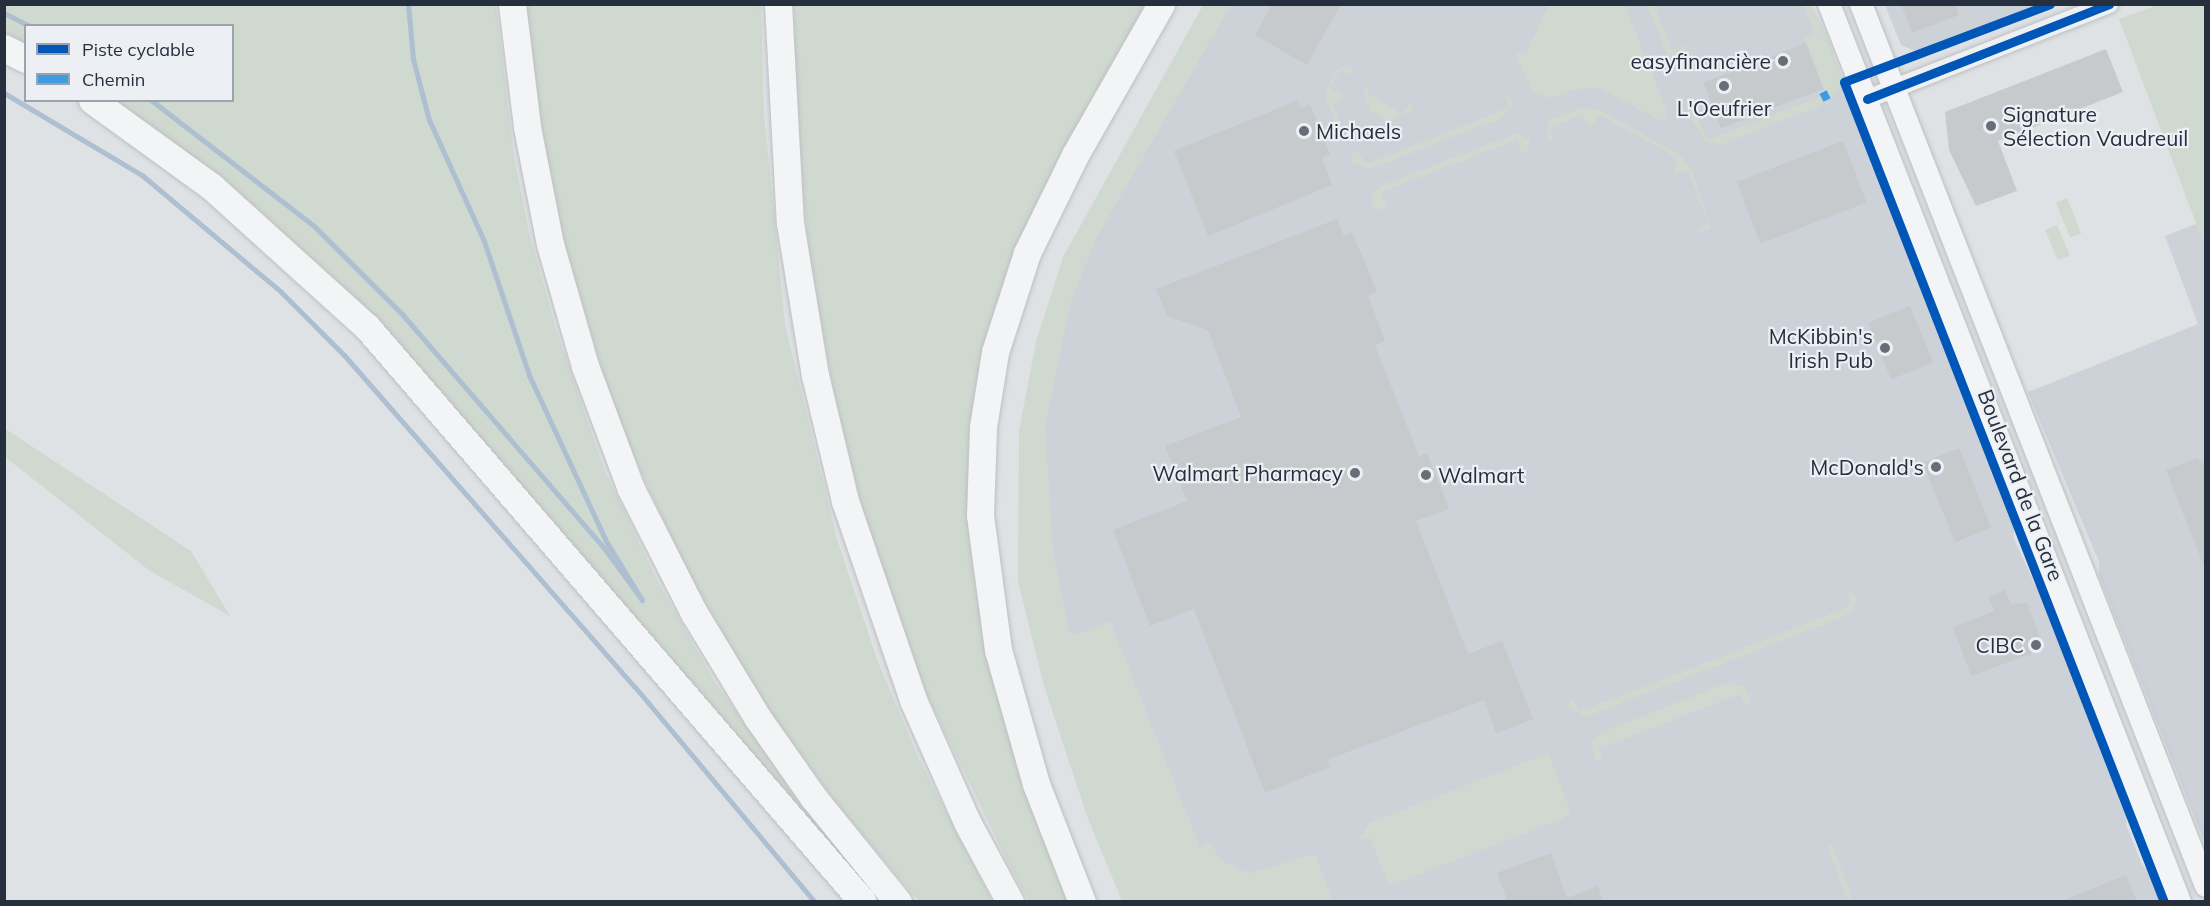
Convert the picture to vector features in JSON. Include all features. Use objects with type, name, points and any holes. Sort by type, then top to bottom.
[{"type":"highway","points":[[512,4],[526,127],[550,244],[585,366],[631,489],[685,597],[757,717],[813,797],[898,902]]},
{"type":"highway","points":[[778,4],[790,223],[815,375],[845,501],[917,711],[967,822],[1010,902]]},
{"type":"highway","points":[[1082,902],[1034,776],[998,650],[981,532],[983,427],[995,352],[1027,253],[1075,155],[1161,4]]},
{"type":"highway","points":[[4,48],[24,58]]},
{"type":"highway","points":[[95,102],[212,187],[367,327],[863,902]]},
{"type":"main road","name":"Boulevard de la Gare","points":[[1829,4],[2180,902]]},
{"type":"main road","name":"Boulevard de la Gare","points":[[1861,4],[2205,886]]},
{"type":"street","points":[[1867,99],[2109,4]]},
{"type":"shaded area","points":[[4,5],[496,5],[514,157],[530,236],[556,329],[604,469],[658,582],[715,682],[819,829],[815,833],[365,310],[261,212],[155,129],[112,102],[234,102],[234,24],[24,24],[24,46],[5,35]]},
{"type":"shaded area","points":[[524,5],[761,5],[764,113],[785,324],[837,539],[878,662],[918,757],[992,901],[919,901],[840,808],[763,702],[688,573],[621,428],[572,275],[551,188]]},
{"type":"shaded area","points":[[794,5],[1147,5],[1017,242],[989,326],[969,434],[969,540],[984,641],[1070,901],[1029,901],[1011,869],[922,684],[866,524],[835,398],[810,262],[796,117]]},
{"type":"shaded area","points":[[1203,5],[1231,5],[1097,237],[1072,298],[1045,426],[1053,551],[1069,631],[1075,635],[1110,621],[1200,847],[1210,842],[1222,861],[1249,873],[1315,854],[1333,901],[1122,901],[1088,819],[1043,683],[1018,581],[1019,431],[1036,342],[1063,257]]},
{"type":"shaded area","points":[[1211,5],[1811,5],[1827,36],[1862,137],[1874,148],[2017,513],[2013,537],[2035,585],[2049,597],[2129,800],[2126,824],[2142,865],[2161,883],[2169,901],[1333,902],[1328,889],[1221,901],[1110,622],[1049,646],[1028,522],[1066,271]]},
{"type":"shaded area","points":[[1549,5],[1625,5],[1667,111],[1666,118],[1659,120],[1599,88],[1575,89],[1551,98],[1533,93],[1515,53],[1526,53]]},
{"type":"shaded area","points":[[1647,5],[1654,5],[1672,50],[1686,46],[1687,60],[1677,61],[1667,53]]},
{"type":"shaded area","points":[[1803,5],[1811,5],[1827,36],[1842,77],[1837,91],[1822,105],[1723,144],[1705,142],[1687,111],[1690,101],[1708,140],[1826,94],[1804,38],[1815,33]]},
{"type":"shaded area","points":[[1885,5],[2040,5],[1917,52],[1901,45]]},
{"type":"shaded area","points":[[2158,5],[2205,5],[2205,247],[2119,19]]},
{"type":"shaded area","points":[[1344,66],[1352,68],[1354,75],[1340,70],[1330,88],[1344,96],[1333,104],[1343,130],[1356,126],[1353,134],[1339,131],[1325,95],[1336,70]]},
{"type":"shaded area","points":[[1371,81],[1367,93],[1403,114],[1411,102],[1413,110],[1388,121],[1370,111],[1363,92]]},
{"type":"shaded area","points":[[1506,92],[1514,103],[1502,118],[1370,169],[1352,163],[1351,156],[1357,150],[1366,164],[1508,108]]},
{"type":"shaded area","points":[[1580,108],[1600,110],[1680,155],[1691,168],[1711,229],[1697,232],[1708,223],[1688,171],[1673,173],[1677,158],[1600,115],[1590,128],[1581,115],[1549,128],[1554,141],[1547,138],[1548,121]]},
{"type":"shaded area","points":[[1517,133],[1530,140],[1528,152],[1522,152],[1517,140],[1382,192],[1387,207],[1378,210],[1372,206],[1371,195],[1382,185]]},
{"type":"shaded area","points":[[2067,198],[2081,233],[2070,238],[2056,202]]},
{"type":"shaded area","points":[[2196,224],[2206,247],[2205,844],[2099,575],[2099,562],[2028,392],[2198,324],[2165,236]]},
{"type":"shaded area","points":[[2057,225],[2070,255],[2058,260],[2045,230]]},
{"type":"shaded area","points":[[4,428],[191,551],[230,616],[150,571],[5,457]]},
{"type":"shaded area","points":[[1849,590],[1858,598],[1851,614],[1586,717],[1567,706],[1573,699],[1579,712],[1850,606]]},
{"type":"shaded area","points":[[1729,682],[1744,687],[1751,702],[1745,704],[1740,694],[1599,749],[1603,760],[1597,762],[1591,744],[1598,734]]},
{"type":"shaded area","points":[[1548,753],[1571,812],[1562,819],[1389,886],[1370,838],[1359,839],[1369,823]]},
{"type":"shaded area","points":[[1832,845],[1854,901],[1849,902],[1827,847]]},
{"type":"building","points":[[1272,4],[1341,4],[1307,65],[1255,35]]},
{"type":"building","points":[[1901,4],[1955,4],[1959,15],[1912,33]]},
{"type":"building","points":[[1806,43],[1824,89],[1721,128],[1703,82]]},
{"type":"building","name":"Signature Sélection Vaudreuil","points":[[2106,49],[2123,92],[1998,141],[2017,191],[1976,206],[1949,150],[1945,112]]},
{"type":"building","points":[[1298,100],[1301,108],[1310,104],[1330,154],[1322,158],[1332,185],[1208,236],[1174,151]]},
{"type":"building","points":[[1843,141],[1867,203],[1760,243],[1737,182]]},
{"type":"building","points":[[1337,219],[1344,236],[1352,232],[1377,292],[1368,295],[1385,341],[1375,345],[1419,456],[1427,453],[1449,509],[1416,521],[1468,654],[1502,641],[1533,719],[1496,733],[1484,700],[1327,760],[1330,767],[1265,793],[1194,609],[1150,626],[1113,530],[1187,501],[1165,446],[1241,417],[1208,330],[1167,316],[1156,289]]},
{"type":"building","points":[[1910,306],[1933,363],[1891,379],[1868,323]]},
{"type":"building","points":[[1959,448],[1991,528],[1955,542],[1923,463]]},
{"type":"building","points":[[2198,458],[2200,462],[2205,459],[2205,569],[2166,470]]},
{"type":"building","points":[[2005,590],[2011,605],[2027,602],[2044,649],[1971,676],[1953,627],[1994,611],[1988,597]]},
{"type":"building","points":[[1551,853],[1567,898],[1598,886],[1603,902],[1508,902],[1497,873]]},
{"type":"building","points":[[2126,875],[2137,902],[2062,902],[2062,901]]},
{"type":"waterway","points":[[154,102],[314,226],[402,314],[604,548],[642,600],[606,541],[529,375],[484,241],[429,120],[413,59],[408,4]]},
{"type":"waterway","points":[[4,13],[25,24]]},
{"type":"waterway","points":[[4,93],[143,176],[281,292],[344,355],[635,687],[815,902]]},
{"type":"marked path","points":[[1823,92],[1827,100]]},
{"type":"cycle path","points":[[2050,4],[1844,82],[2164,902]]},
{"type":"cycle path","points":[[1867,99],[2109,4]]},
{"type":"place","name":"easyfinancière","points":[[1783,61]]},
{"type":"place","name":"L'Oeufrier","points":[[1724,86]]},
{"type":"place","name":"Signature Sélection Vaudreuil","points":[[1991,126]]},
{"type":"place","name":"Michaels","points":[[1304,131]]},
{"type":"place","name":"McKibbin's Irish Pub","points":[[1885,348]]},
{"type":"place","name":"McDonald's","points":[[1936,467]]},
{"type":"place","name":"Walmart Pharmacy","points":[[1355,473]]},
{"type":"place","name":"Walmart","points":[[1426,475]]},
{"type":"place","name":"CIBC","points":[[2036,645]]}]
